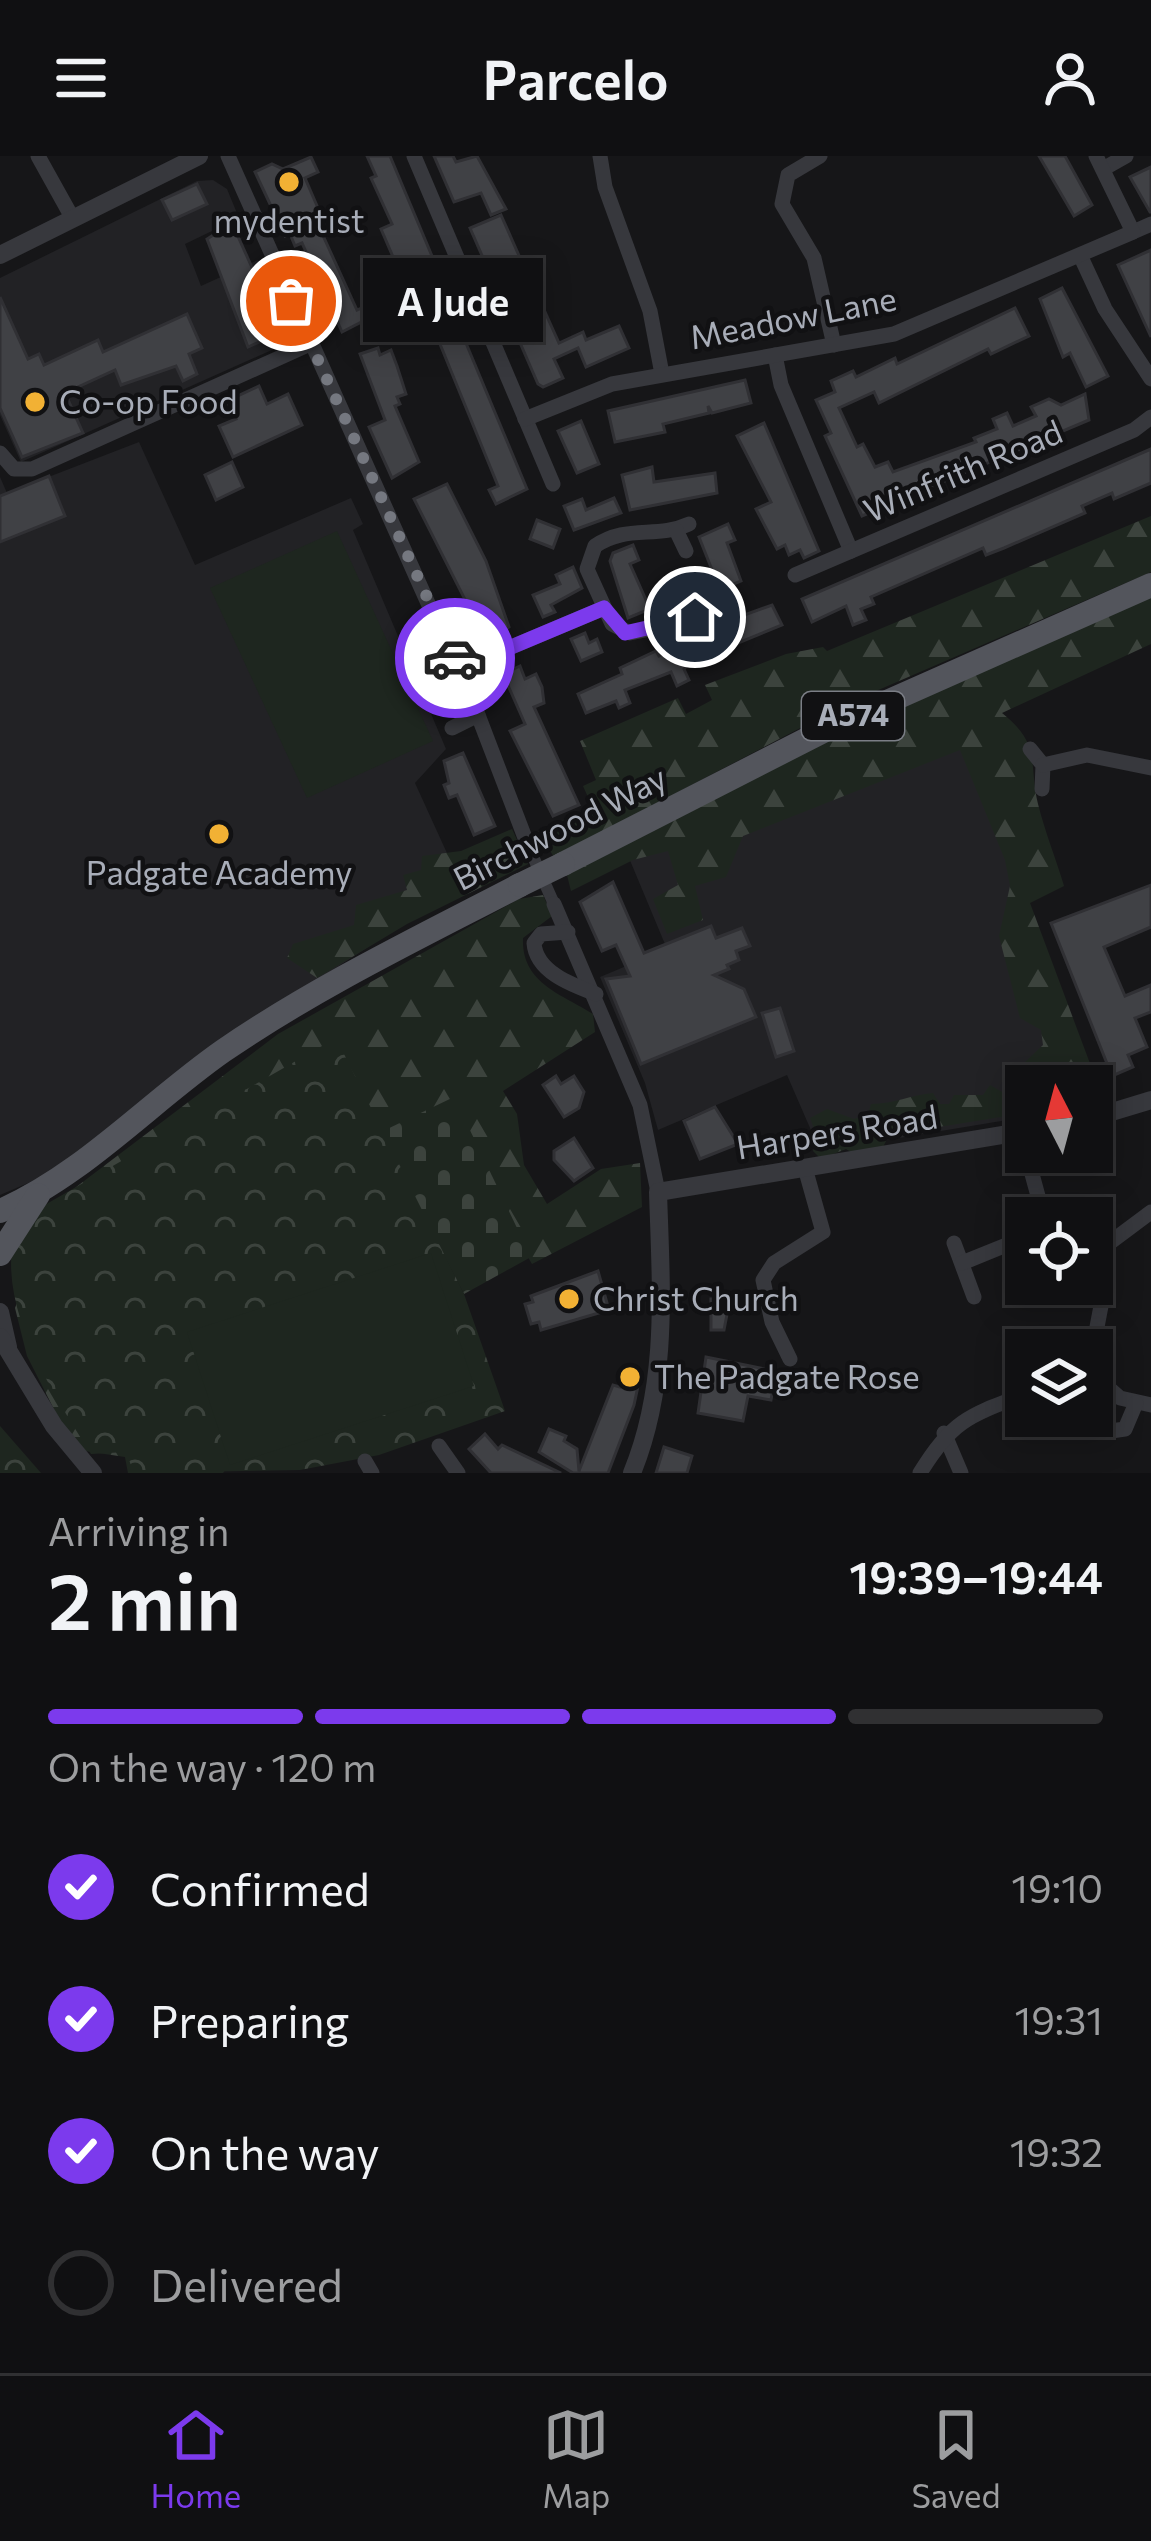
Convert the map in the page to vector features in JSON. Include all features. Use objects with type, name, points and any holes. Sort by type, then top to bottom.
[{"type":"main road","name":"Birchwood Way","points":[[0,1211],[38,1195],[168,1089],[352,973],[833,726],[1151,585]]},
{"type":"main road","name":"Birchwood Way","points":[[0,1254],[38,1195]]},
{"type":"street","points":[[38,156],[73,219]]},
{"type":"street","points":[[0,255],[199,156]]},
{"type":"street","points":[[228,156],[459,669],[527,844],[596,994],[640,1106],[658,1192],[657,1391],[651,1426],[632,1473]]},
{"type":"street","points":[[414,156],[553,484]]},
{"type":"street","points":[[601,156],[605,187],[650,311],[662,374]]},
{"type":"street","points":[[820,156],[788,175],[782,204],[817,268],[834,345]]},
{"type":"street","points":[[1126,156],[1099,162],[1133,232]]},
{"type":"street","name":"Meadow Lane","points":[[526,419],[595,389],[904,331],[1151,224]]},
{"type":"street","points":[[1080,255],[1105,309],[1151,380]]},
{"type":"street","points":[[0,453],[14,469],[32,469],[141,424],[310,344]]},
{"type":"street","points":[[775,355],[781,385],[851,551]]},
{"type":"street","name":"Winfrith Road","points":[[795,575],[1134,430],[1151,417]]},
{"type":"street","points":[[686,551],[683,527],[622,532],[582,554],[604,608],[625,633],[719,608],[703,591]]},
{"type":"street","points":[[459,669],[604,608]]},
{"type":"street","points":[[452,728],[478,715]]},
{"type":"street","points":[[1030,749],[1043,765],[1042,789]]},
{"type":"street","points":[[1043,765],[1087,755],[1151,768]]},
{"type":"street","points":[[568,932],[541,934],[534,943],[535,955],[543,966],[596,994]]},
{"type":"street","points":[[1113,1112],[1151,1100]]},
{"type":"street","name":"Harpers Road","points":[[658,1192],[1005,1143]]},
{"type":"street","points":[[790,1359],[772,1322],[763,1280],[774,1263],[823,1232],[805,1168]]},
{"type":"street","points":[[1113,1240],[1151,1212]]},
{"type":"street","points":[[954,1243],[974,1297]]},
{"type":"street","points":[[962,1263],[1005,1246]]},
{"type":"street","points":[[0,1312],[4,1342],[41,1408],[93,1473]]},
{"type":"street","points":[[1113,1392],[1144,1404],[1125,1429],[1113,1431]]},
{"type":"street","points":[[920,1473],[944,1432],[1005,1401]]},
{"type":"street","points":[[944,1432],[961,1473]]},
{"type":"street","points":[[439,1446],[458,1473]]},
{"type":"shaded area","points":[[213,180],[227,189],[239,218],[185,244],[201,286],[258,260],[285,317],[285,338],[274,349],[21,462],[0,415],[0,278],[197,181]]},
{"type":"shaded area","name":"Padgate Academy","points":[[139,442],[195,565],[351,498],[363,524],[353,530],[446,749],[415,783],[462,886],[243,1028],[47,1175],[0,1195],[0,477],[7,493]]},
{"type":"shaded area","points":[[962,741],[1086,1065],[1005,1065],[1005,1120],[820,1151],[787,1075],[658,1130],[645,1083],[600,977],[667,949],[629,858]]},
{"type":"green space","points":[[1151,516],[1151,572],[846,704],[554,857],[538,832],[592,806],[583,786],[596,780],[580,741],[678,698],[686,714],[712,700],[705,685],[786,654],[823,647],[827,651]]},
{"type":"green space","points":[[337,531],[433,741],[307,798],[210,588]]},
{"type":"green space","points":[[1151,591],[1151,644],[1002,713],[1028,745],[1038,804],[1064,886],[1030,903],[1091,1065],[1025,1065],[1043,1045],[1041,1030],[1020,1018],[999,936],[1010,886],[1005,860],[960,750],[743,836],[726,877],[695,886],[703,920],[667,934],[653,899],[678,885],[668,851],[633,860],[571,891],[567,875],[781,757]]},
{"type":"green space","points":[[512,829],[528,864],[407,924],[317,978],[287,958],[293,944],[354,925],[356,905],[407,890],[403,875],[421,870],[422,856],[461,851]]},
{"type":"green space","points":[[543,895],[552,916],[523,938],[524,953],[536,977],[593,1014],[595,1032],[503,1091],[517,1114],[524,1165],[547,1204],[601,1169],[640,1163],[642,1207],[532,1264],[474,1164],[223,1473],[128,1473],[125,1457],[85,1451],[63,1427],[27,1356],[15,1308],[55,1203],[278,1034],[519,899]]},
{"type":"green space","points":[[336,1038],[464,1294],[505,1411],[379,1455],[300,1470],[134,1473],[126,1452],[91,1454],[48,1381],[23,1326],[11,1269],[13,1242],[43,1206]]},
{"type":"green space","points":[[990,1085],[1004,1093],[1005,1116],[889,1135],[881,1151],[856,1155],[846,1149],[821,1159],[813,1151],[817,1137],[810,1118],[827,1109],[854,1119],[868,1114],[871,1104],[925,1094],[933,1093],[940,1104],[949,1104],[954,1095],[983,1095]]},
{"type":"green space","points":[[454,1097],[531,1257],[464,1294],[381,1132]]},
{"type":"green space","points":[[431,1253],[474,1386],[230,1465],[187,1332]]},
{"type":"green space","points":[[0,1426],[41,1473],[0,1473]]},
{"type":"building","points":[[367,156],[390,156],[445,287],[412,301],[381,229],[392,224],[371,178],[376,176]]},
{"type":"building","points":[[434,156],[453,156],[456,162],[477,156],[506,209],[491,215],[481,193],[454,202]]},
{"type":"building","points":[[1039,156],[1065,156],[1092,205],[1074,216]]},
{"type":"building","points":[[311,157],[318,172],[305,178],[321,215],[315,218],[357,310],[366,306],[371,317],[342,332],[302,243],[295,246],[290,234],[285,236],[255,172],[272,164],[283,169]]},
{"type":"building","points":[[1151,167],[1151,212],[1150,212],[1130,177]]},
{"type":"building","points":[[197,184],[207,204],[172,220],[162,200]]},
{"type":"building","points":[[501,215],[532,285],[525,288],[537,315],[545,312],[559,343],[583,332],[586,340],[619,326],[629,348],[586,367],[578,348],[554,359],[563,378],[543,387],[538,384],[470,228]]},
{"type":"building","points":[[232,223],[281,332],[248,347],[207,239]]},
{"type":"building","points":[[1151,250],[1151,337],[1118,265]]},
{"type":"building","points":[[1062,288],[1108,376],[1086,387],[1070,353],[1063,357],[1040,299]]},
{"type":"building","points":[[0,297],[28,359],[39,354],[44,365],[98,340],[103,352],[187,314],[202,348],[189,354],[197,374],[183,381],[176,366],[121,385],[115,370],[65,393],[83,433],[22,457],[0,408]]},
{"type":"building","points":[[1015,308],[1029,336],[991,354],[988,349],[879,403],[874,392],[839,408],[857,447],[863,444],[875,467],[888,462],[893,472],[976,442],[974,438],[997,429],[993,419],[1007,413],[1013,426],[1036,416],[1031,407],[1049,399],[1061,405],[1085,394],[1089,420],[862,516],[825,436],[831,433],[816,400],[835,392],[831,381],[853,371],[856,377],[895,358],[897,364]]},
{"type":"building","points":[[453,312],[527,489],[496,504],[489,490],[498,486],[431,322]]},
{"type":"building","points":[[378,348],[380,355],[391,350],[397,366],[406,394],[397,397],[400,404],[395,406],[419,462],[392,478],[369,427],[385,420],[360,354]]},
{"type":"building","points":[[745,380],[751,403],[712,413],[708,406],[709,413],[663,424],[665,432],[615,442],[608,411]]},
{"type":"building","points":[[259,386],[267,404],[288,394],[302,425],[233,457],[219,426],[236,419],[227,401]]},
{"type":"building","points":[[581,421],[599,464],[577,473],[558,431]]},
{"type":"building","points":[[764,423],[819,551],[804,558],[800,550],[789,555],[785,545],[777,549],[756,509],[771,502],[737,436]]},
{"type":"building","points":[[1151,449],[1151,483],[1114,499],[1112,493],[1082,506],[1085,513],[1004,548],[986,555],[983,548],[871,597],[874,604],[861,609],[866,620],[853,625],[846,606],[812,622],[802,599]]},
{"type":"building","points":[[232,462],[243,487],[216,500],[205,475]]},
{"type":"building","points":[[652,467],[654,482],[715,473],[717,493],[630,510],[622,475]]},
{"type":"building","points":[[49,476],[65,516],[0,542],[0,496]]},
{"type":"building","points":[[447,484],[486,561],[509,627],[487,643],[414,499]]},
{"type":"building","points":[[614,498],[621,513],[574,530],[564,506],[582,499],[586,510]]},
{"type":"building","points":[[537,520],[560,529],[553,548],[530,539]]},
{"type":"building","points":[[728,524],[735,540],[727,543],[741,581],[720,590],[699,537]]},
{"type":"building","points":[[633,545],[639,560],[630,564],[650,609],[628,618],[610,561],[613,553]]},
{"type":"building","points":[[573,567],[582,588],[551,605],[555,612],[543,617],[533,595],[560,584],[556,575]]},
{"type":"building","points":[[772,605],[782,625],[689,663],[684,669],[689,680],[677,686],[671,672],[625,690],[630,703],[619,708],[616,701],[586,713],[578,694],[622,674],[620,668],[656,651],[659,656],[695,634],[698,642],[722,631],[719,624]]},
{"type":"building","points":[[585,633],[589,643],[597,639],[602,652],[581,661],[571,639]]},
{"type":"building","points":[[520,666],[525,679],[536,674],[542,687],[544,703],[534,707],[579,805],[553,816],[510,731],[525,724],[503,674]]},
{"type":"building","points":[[463,753],[495,826],[474,835],[457,795],[449,798],[444,785],[449,783],[444,761]]},
{"type":"building","points":[[613,882],[644,953],[711,926],[716,938],[742,928],[750,946],[736,951],[739,960],[714,975],[744,989],[756,1017],[641,1064],[606,979],[630,976],[616,945],[602,951],[580,902]]},
{"type":"building","points":[[1151,885],[1151,927],[1104,947],[1125,996],[1151,985],[1151,1012],[1135,1018],[1147,1047],[1128,1055],[1133,1067],[1113,1076],[1113,1065],[1108,1065],[1051,923]]},
{"type":"building","points":[[780,1008],[794,1051],[776,1057],[762,1013]]},
{"type":"building","points":[[556,1076],[561,1084],[574,1076],[584,1092],[579,1108],[564,1117],[543,1085]]},
{"type":"building","points":[[715,1107],[738,1144],[700,1159],[684,1121]]},
{"type":"building","points":[[574,1138],[593,1168],[574,1181],[554,1160],[554,1151]]},
{"type":"building","name":"Christ Church","points":[[598,1271],[609,1310],[541,1330],[539,1322],[531,1324],[525,1304],[533,1302],[531,1296]]},
{"type":"building","points":[[711,1299],[730,1299],[724,1330],[711,1330]]},
{"type":"building","points":[[706,1357],[765,1369],[763,1382],[774,1384],[771,1400],[748,1396],[743,1421],[698,1413]]},
{"type":"building","points":[[635,1367],[641,1372],[634,1405],[608,1473],[573,1473],[539,1452],[549,1429],[566,1436],[564,1441],[577,1449],[579,1471],[613,1385],[620,1387],[620,1372]]},
{"type":"building","points":[[485,1434],[498,1449],[502,1445],[561,1473],[491,1473],[469,1449]]},
{"type":"building","points":[[664,1447],[692,1456],[687,1473],[656,1473]]},
{"type":"way so far","points":[[291,301],[455,658]]},
{"type":"place","name":"mydentist","points":[[289,182]]},
{"type":"place","name":"A Jude","points":[[291,301]]},
{"type":"place","name":"Co-op Food","points":[[35,402]]},
{"type":"place","name":"Padgate Academy","points":[[219,834]]},
{"type":"place","name":"Christ Church","points":[[569,1299]]},
{"type":"place","name":"The Padgate Rose","points":[[630,1377]]},
{"type":"route","points":[[455,658],[459,669],[539,640],[604,608],[612,624],[625,633],[695,617]]}]
